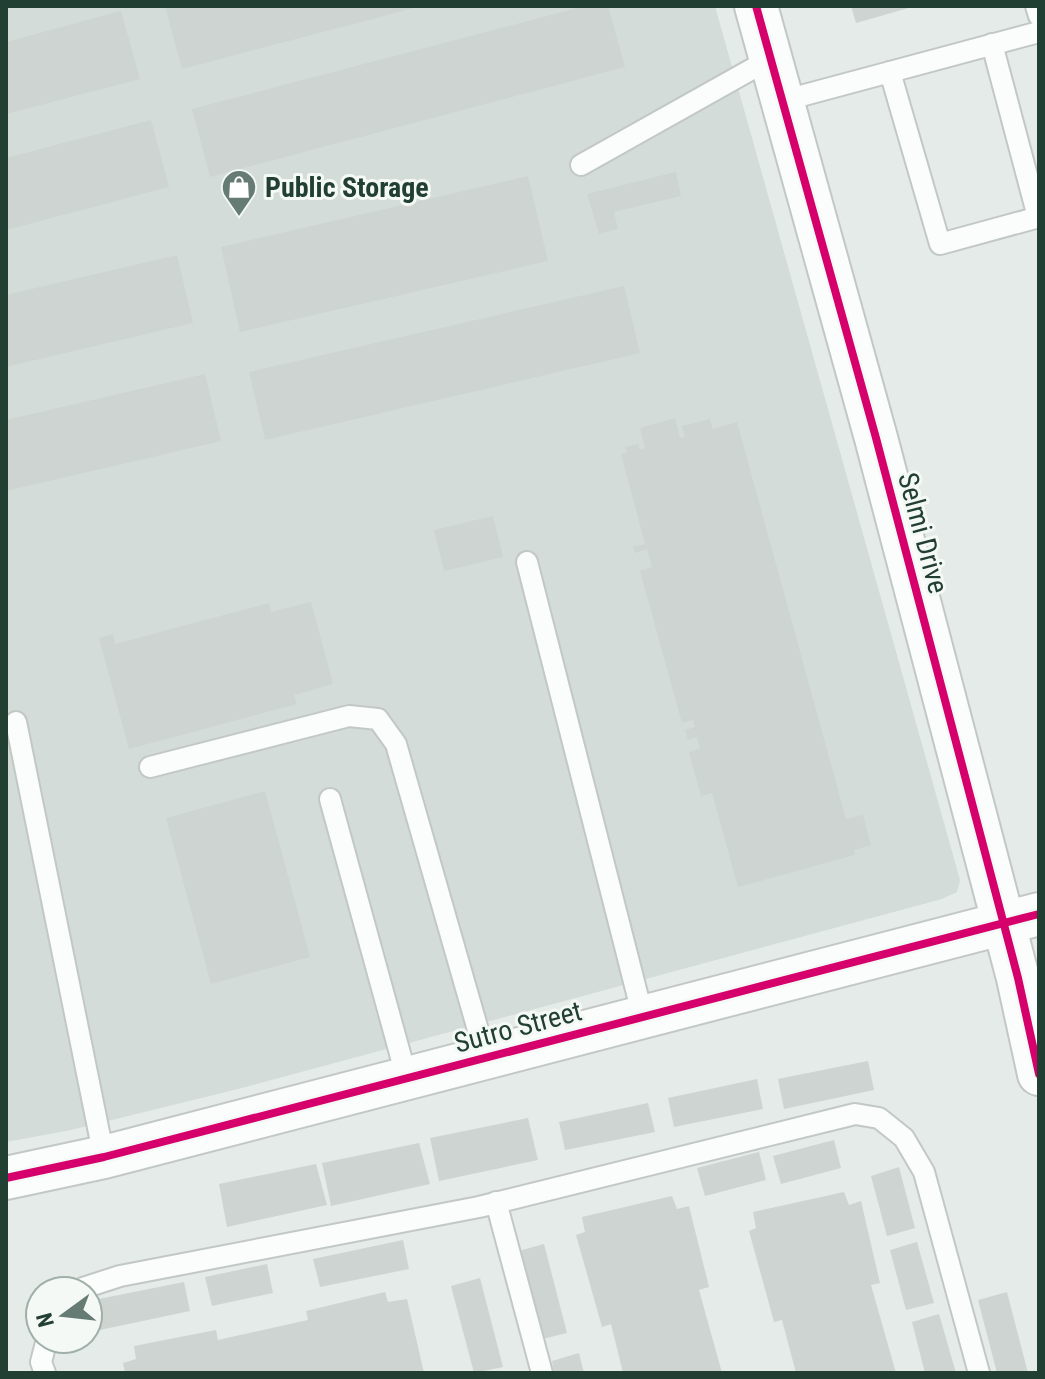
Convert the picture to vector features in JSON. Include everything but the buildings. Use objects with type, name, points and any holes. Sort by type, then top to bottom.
[{"type":"street","name":"Selmi Drive","points":[[756,6],[876,438],[1021,918],[1018,978],[1039,1074]]},
{"type":"street","name":"Sutro Street","points":[[6,1178],[104,1157],[1021,918]]},
{"type":"lane","points":[[1036,6],[1039,16]]},
{"type":"lane","points":[[782,101],[1039,32]]},
{"type":"lane","points":[[890,72],[940,244],[1039,217],[992,44]]},
{"type":"lane","points":[[581,165],[770,59]]},
{"type":"lane","points":[[527,562],[643,1017]]},
{"type":"lane","points":[[150,767],[349,716],[378,719],[396,744],[486,1058]]},
{"type":"lane","points":[[16,722],[104,1157]]},
{"type":"lane","points":[[330,799],[407,1079]]},
{"type":"lane","points":[[104,1281],[496,1202],[855,1114],[879,1118],[904,1138],[924,1172],[979,1373]]},
{"type":"lane","points":[[496,1202],[542,1373]]},
{"type":"shaded area","points":[[6,6],[715,6],[960,880],[957,892],[942,899],[242,1088],[71,1130],[6,1142]]},
{"type":"cycle path","points":[[756,6],[876,438],[1018,978],[1039,1074]]},
{"type":"cycle path","points":[[6,1178],[104,1157],[1039,914]]},
{"type":"place","name":"Public Storage","points":[[239,218]]}]
